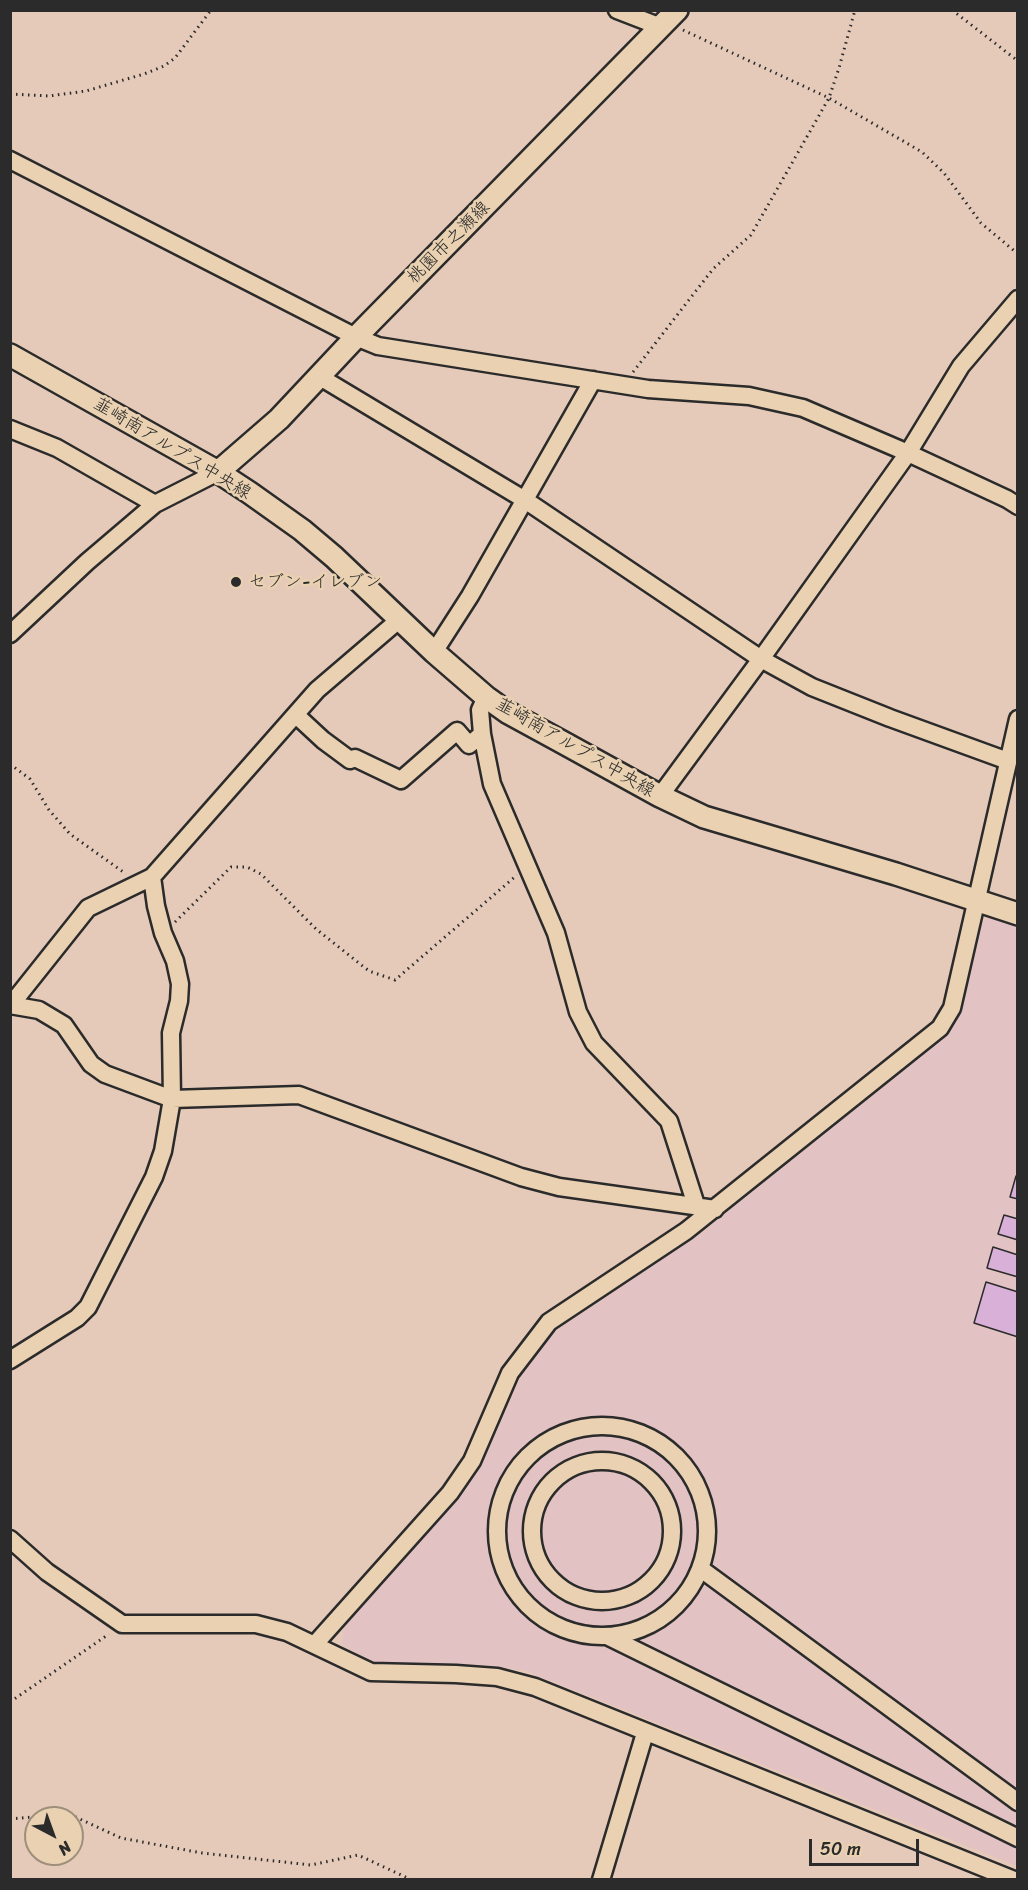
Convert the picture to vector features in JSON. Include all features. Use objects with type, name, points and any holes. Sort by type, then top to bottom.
[{"type":"main road","name":"桃園市之瀬線","points":[[218,472],[279,419],[668,20]]},
{"type":"main road","name":"韮崎南アルプス中央線","points":[[10,355],[218,472],[302,530],[334,557],[434,652],[507,712],[660,796],[704,817],[896,874],[1017,914]]},
{"type":"street","points":[[617,10],[668,20]]},
{"type":"street","points":[[10,160],[356,338],[378,346],[648,389],[749,396],[803,408],[908,453],[1007,499],[1017,506]]},
{"type":"street","points":[[660,796],[908,453],[961,366],[1017,299]]},
{"type":"street","points":[[320,377],[525,500],[761,659],[812,687],[1008,761]]},
{"type":"street","points":[[434,652],[470,596],[593,380]]},
{"type":"street","points":[[10,429],[57,448],[155,504]]},
{"type":"street","points":[[10,634],[87,562],[155,504],[218,472]]},
{"type":"street","points":[[11,1006],[88,908],[146,880],[317,690],[400,619]]},
{"type":"street","points":[[486,697],[480,710],[482,734],[492,784],[556,933],[578,1012],[594,1043],[669,1121],[696,1205]]},
{"type":"street","points":[[296,715],[323,740],[350,760],[356,758],[401,780],[457,731],[469,744],[482,734]]},
{"type":"street","points":[[315,1644],[450,1493],[472,1461],[510,1373],[549,1322],[686,1231],[940,1028],[952,1008],[1017,719]]},
{"type":"street","points":[[10,1359],[77,1318],[88,1307],[154,1177],[163,1151],[172,1099],[171,1033],[179,1001],[180,984],[175,961],[163,933],[146,880]]},
{"type":"street","points":[[11,1006],[39,1010],[64,1025],[91,1064],[105,1074],[172,1099],[298,1095],[521,1177],[559,1186],[715,1209]]},
{"type":"street","points":[[610,1426],[634,1431],[657,1441],[676,1456],[691,1475],[702,1497],[707,1520],[707,1545],[701,1569],[689,1590],[673,1609],[631,1632],[607,1636],[582,1635],[559,1627],[538,1615],[521,1598],[507,1577],[498,1538],[501,1506],[509,1483],[523,1462],[541,1446],[562,1434],[586,1427],[610,1426]]},
{"type":"street","points":[[600,1461],[619,1463],[651,1480],[666,1503],[672,1530],[670,1548],[663,1565],[652,1580],[638,1592],[621,1599],[603,1602],[585,1600],[568,1593],[553,1582],[541,1568],[534,1551],[531,1533],[533,1515],[540,1497],[551,1483],[565,1471],[582,1464],[600,1461]]},
{"type":"street","points":[[10,1539],[47,1572],[122,1624],[256,1624],[287,1632],[371,1672],[497,1677],[535,1687],[1014,1880]]},
{"type":"street","points":[[701,1569],[1015,1799]]},
{"type":"street","points":[[607,1636],[1017,1838]]},
{"type":"street","points":[[602,1880],[645,1733]]},
{"type":"path","points":[[10,94],[49,96],[76,92],[144,74],[164,66],[175,58],[211,10]]},
{"type":"path","points":[[624,385],[713,268],[751,235],[829,98],[855,10]]},
{"type":"path","points":[[952,10],[1017,61]]},
{"type":"path","points":[[668,20],[829,98],[922,152],[944,173],[981,223],[1017,254]]},
{"type":"path","points":[[10,764],[30,779],[49,810],[70,834],[146,880]]},
{"type":"path","points":[[163,933],[231,867],[247,867],[261,874],[316,929],[369,971],[394,980],[527,866]]},
{"type":"path","points":[[10,1702],[122,1624]]},
{"type":"path","points":[[10,1819],[69,1814],[121,1838],[202,1853],[311,1865],[358,1855],[412,1880]]},
{"type":"shaded area","points":[[990,916],[1017,925],[1017,1866],[526,1671],[484,1665],[375,1663],[342,1645],[344,1626],[457,1499],[485,1457],[520,1378],[547,1340],[573,1316],[703,1232],[944,1033],[979,927]]},
{"type":"building","points":[[1016,1176],[1018,1176],[1018,1199],[1010,1197]]},
{"type":"building","points":[[1004,1215],[1018,1219],[1018,1240],[998,1234]]},
{"type":"building","points":[[993,1247],[1018,1255],[1018,1277],[987,1268]]},
{"type":"building","points":[[986,1282],[1018,1292],[1018,1337],[974,1323]]},
{"type":"place","name":"セブン-イレブン","points":[[236,582]]}]
